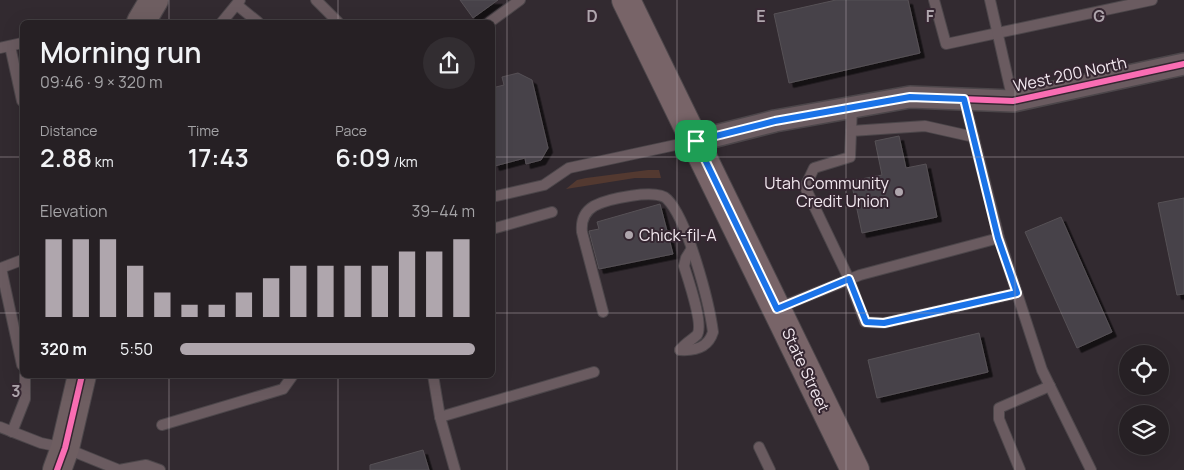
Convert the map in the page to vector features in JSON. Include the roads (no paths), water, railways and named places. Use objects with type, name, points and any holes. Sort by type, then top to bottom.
[{"type":"main road","name":"State Street","points":[[626,0],[855,470]]},
{"type":"street","points":[[142,20],[154,0]]},
{"type":"street","name":"West 200 North","points":[[696,141],[775,121],[910,97],[1013,101],[1184,64]]},
{"type":"street","points":[[61,459],[81,378]]},
{"type":"lane","points":[[316,0],[336,20]]},
{"type":"lane","points":[[493,20],[520,0]]},
{"type":"lane","points":[[934,0],[946,44],[1152,0]]},
{"type":"lane","points":[[990,0],[1013,101]]},
{"type":"lane","points":[[224,20],[238,2],[256,20]]},
{"type":"lane","points":[[20,43],[5,47],[20,95]]},
{"type":"lane","points":[[964,99],[998,238],[1042,370],[1091,470]]},
{"type":"lane","points":[[852,107],[850,157],[814,168],[805,187],[849,279],[866,322],[884,323],[1017,293]]},
{"type":"lane","points":[[851,131],[925,126],[974,137]]},
{"type":"lane","points":[[495,196],[544,185],[569,168],[696,141]]},
{"type":"lane","points":[[603,312],[581,223],[593,207],[629,197],[654,194],[665,197],[672,204],[691,250],[713,332],[703,347],[680,350]]},
{"type":"lane","points":[[495,228],[552,212]]},
{"type":"lane","points":[[777,309],[849,279],[998,238]]},
{"type":"lane","points":[[20,261],[0,268],[20,356]]},
{"type":"lane","points":[[440,417],[594,372]]},
{"type":"lane","points":[[12,432],[25,399],[25,378]]},
{"type":"lane","points":[[162,425],[283,389],[291,378]]},
{"type":"lane","points":[[434,378],[440,417],[456,470]]},
{"type":"lane","points":[[1020,470],[999,419],[999,408],[1050,386]]},
{"type":"lane","points":[[0,427],[42,443],[61,459],[119,470],[146,465],[160,470]]},
{"type":"lane","points":[[759,448],[770,470]]},
{"type":"place","name":"Utah Community Credit Union","points":[[899,192]]},
{"type":"place","name":"Chick-fil-A","points":[[629,235]]}]
